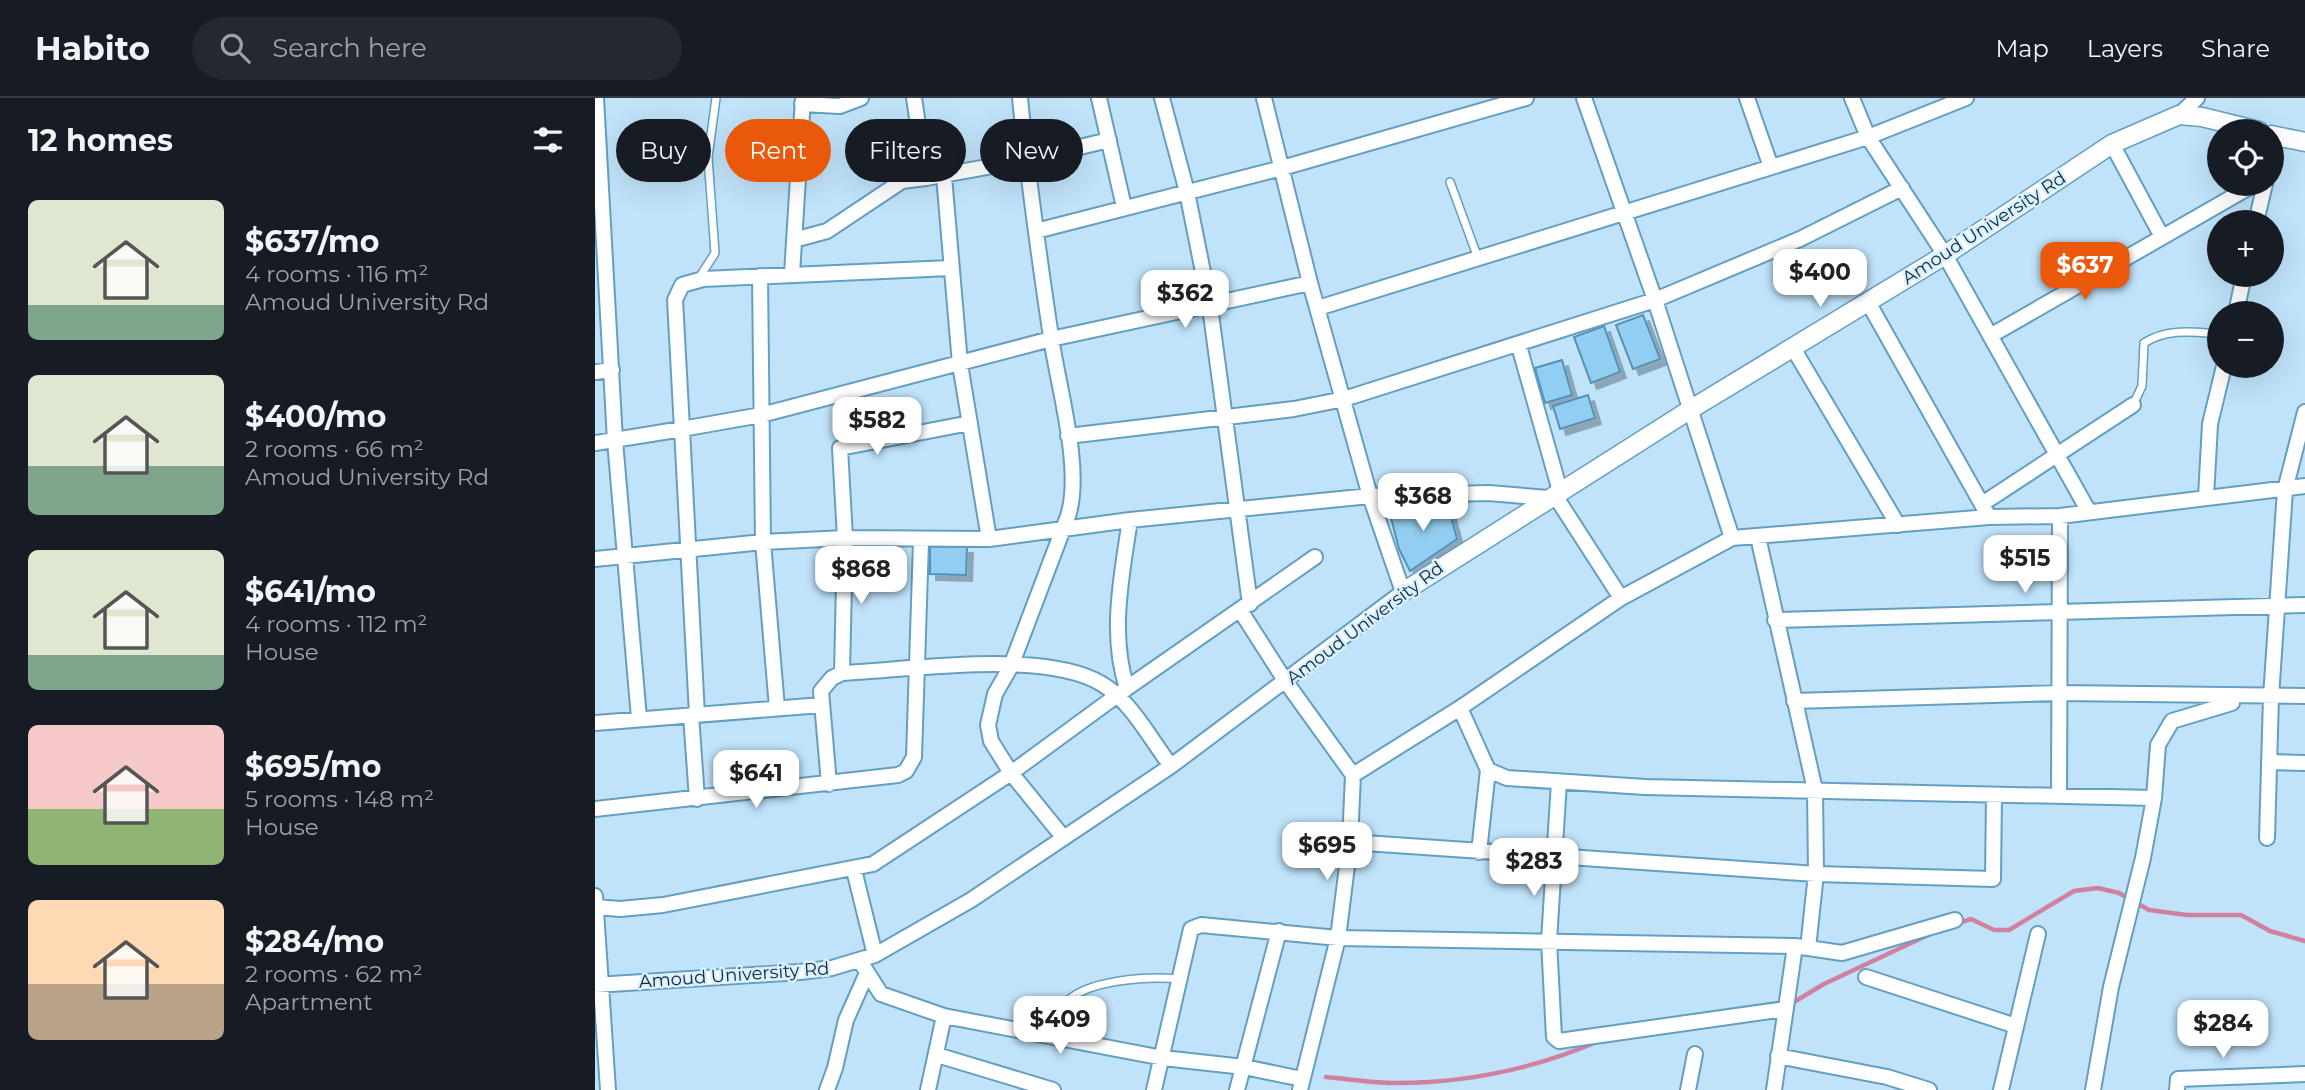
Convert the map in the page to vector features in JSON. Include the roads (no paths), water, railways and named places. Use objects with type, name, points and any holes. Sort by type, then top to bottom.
[{"type":"street","points":[[597,98],[599,226],[612,370],[623,556],[639,718]]},
{"type":"street","points":[[792,274],[803,101],[840,106],[861,98]]},
{"type":"street","points":[[914,98],[917,119]]},
{"type":"street","points":[[1020,98],[1022,119]]},
{"type":"street","points":[[1099,98],[1124,207]]},
{"type":"street","points":[[864,967],[881,994],[944,1016],[1163,1058],[1244,1067],[1301,1084],[1338,938],[1350,842],[1353,775],[1286,682],[1245,607],[1226,417],[1210,307],[1187,192],[1162,98]]},
{"type":"street","points":[[1264,98],[1310,283],[1370,496],[1403,592]]},
{"type":"street","points":[[1036,231],[1282,168],[1474,105],[1526,98]]},
{"type":"street","points":[[1584,98],[1655,300],[1688,411],[1732,538]]},
{"type":"street","points":[[1747,98],[1772,167]]},
{"type":"street","points":[[1852,98],[1868,137],[1945,255],[2059,454],[2089,512]]},
{"type":"street","points":[[1318,307],[1868,137],[1944,102],[1966,98]]},
{"type":"street","points":[[2179,116],[2197,98]]},
{"type":"street","name":"Amoud University Rd","points":[[598,985],[864,967],[875,955],[971,900],[1171,766],[1403,592],[1554,495],[1945,255],[2112,144],[2179,116],[2207,119]]},
{"type":"street","points":[[1083,146],[1109,140]]},
{"type":"street","name":"Amoud University Rd","points":[[2284,140],[2305,142]]},
{"type":"street","points":[[2112,144],[2161,235]]},
{"type":"street","points":[[794,240],[827,231],[900,182]]},
{"type":"street","points":[[944,182],[960,363],[989,539]]},
{"type":"street","points":[[1029,182],[1051,339],[1068,436],[1073,495],[1011,666],[995,694],[988,725],[991,741],[1011,773],[1063,837]]},
{"type":"street","points":[[1068,436],[1226,417],[1344,399],[1518,346],[1655,300],[1800,239],[1902,188]]},
{"type":"street","points":[[1990,337],[2161,235],[2233,196]]},
{"type":"street","points":[[698,799],[691,548],[675,300],[682,285],[696,281],[760,276],[950,268]]},
{"type":"street","points":[[760,276],[763,542],[776,708]]},
{"type":"street","points":[[595,443],[761,415],[1051,339],[1210,307],[1310,283]]},
{"type":"street","points":[[1868,302],[1989,517]]},
{"type":"street","points":[[1518,346],[1554,495],[1621,598]]},
{"type":"street","points":[[1793,348],[1898,525]]},
{"type":"street","points":[[595,372],[612,370]]},
{"type":"street","points":[[2206,497],[2210,424],[2221,378]]},
{"type":"street","points":[[1982,504],[2133,405]]},
{"type":"street","points":[[2267,838],[2271,697],[2285,489],[2305,412]]},
{"type":"street","points":[[842,673],[845,538],[840,448],[970,423]]},
{"type":"street","points":[[1353,775],[1459,708],[1621,598],[1732,538],[1989,517],[2060,516],[2305,486]]},
{"type":"street","points":[[595,559],[763,542],[845,538],[921,541],[989,539],[1130,520],[1370,496],[1489,493],[1554,495]]},
{"type":"street","points":[[2059,796],[2060,516]]},
{"type":"street","points":[[1130,520],[1123,567],[1118,648],[1122,691],[1171,766]]},
{"type":"street","points":[[1758,537],[1815,790],[1816,874],[1801,947],[1784,1009],[1774,1090]]},
{"type":"street","points":[[595,809],[898,775],[911,765],[917,720],[915,670],[921,541]]},
{"type":"street","points":[[608,1090],[598,985],[596,901],[620,909],[663,905],[854,870],[883,858],[1011,773],[1122,691],[1315,557]]},
{"type":"street","points":[[1775,620],[2305,605]]},
{"type":"street","points":[[828,784],[821,691],[825,684],[842,673],[970,665],[1042,667],[1089,677],[1122,691]]},
{"type":"street","points":[[1794,701],[2060,693],[2305,696]]},
{"type":"street","points":[[2093,1090],[2111,987],[2143,858],[2154,798],[2158,745],[2172,721],[2213,707],[2271,697]]},
{"type":"street","points":[[595,723],[823,705]]},
{"type":"street","points":[[1459,708],[1488,770],[1479,852]]},
{"type":"street","points":[[2269,762],[2305,763]]},
{"type":"street","points":[[1488,770],[1507,778],[1645,788],[2154,798]]},
{"type":"street","points":[[1559,782],[1549,941],[1554,1037],[1559,1041],[1784,1009]]},
{"type":"street","points":[[1350,842],[1816,874],[1993,879],[1994,794]]},
{"type":"street","points":[[854,870],[875,955]]},
{"type":"street","points":[[1154,1090],[1191,929],[1201,926],[1338,938],[1801,947],[1842,953],[1955,920]]},
{"type":"street","points":[[1237,1090],[1279,931]]},
{"type":"street","points":[[2001,1090],[2038,934]]},
{"type":"street","points":[[828,1090],[846,1020],[864,967]]},
{"type":"street","points":[[1866,977],[2016,1026]]},
{"type":"street","points":[[928,1090],[944,1016]]},
{"type":"street","points":[[1688,1090],[1695,1054]]},
{"type":"street","points":[[937,1055],[1053,1090]]},
{"type":"street","points":[[1779,1056],[1887,1077],[1929,1090]]},
{"type":"street","points":[[2177,1090],[2178,1079],[2305,1074]]},
{"type":"lane","points":[[696,281],[715,253],[708,157],[716,98]]},
{"type":"lane","points":[[1450,182],[1478,259]]},
{"type":"lane","points":[[2133,405],[2142,386],[2144,343],[2154,336],[2177,331],[2207,333]]},
{"type":"lane","points":[[1058,1038],[1059,1014],[1074,996],[1128,979],[1158,976],[1180,979]]},
{"type":"waterway","points":[[1959,923],[1971,919],[1994,930],[2009,930],[2074,891],[2098,888],[2119,893],[2149,910],[2187,915],[2241,915],[2270,931],[2305,941]]},
{"type":"waterway","points":[[1789,1005],[1824,984],[1928,935]]},
{"type":"waterway","points":[[1326,1077],[1396,1083],[1474,1077],[1551,1059],[1599,1041]]}]
